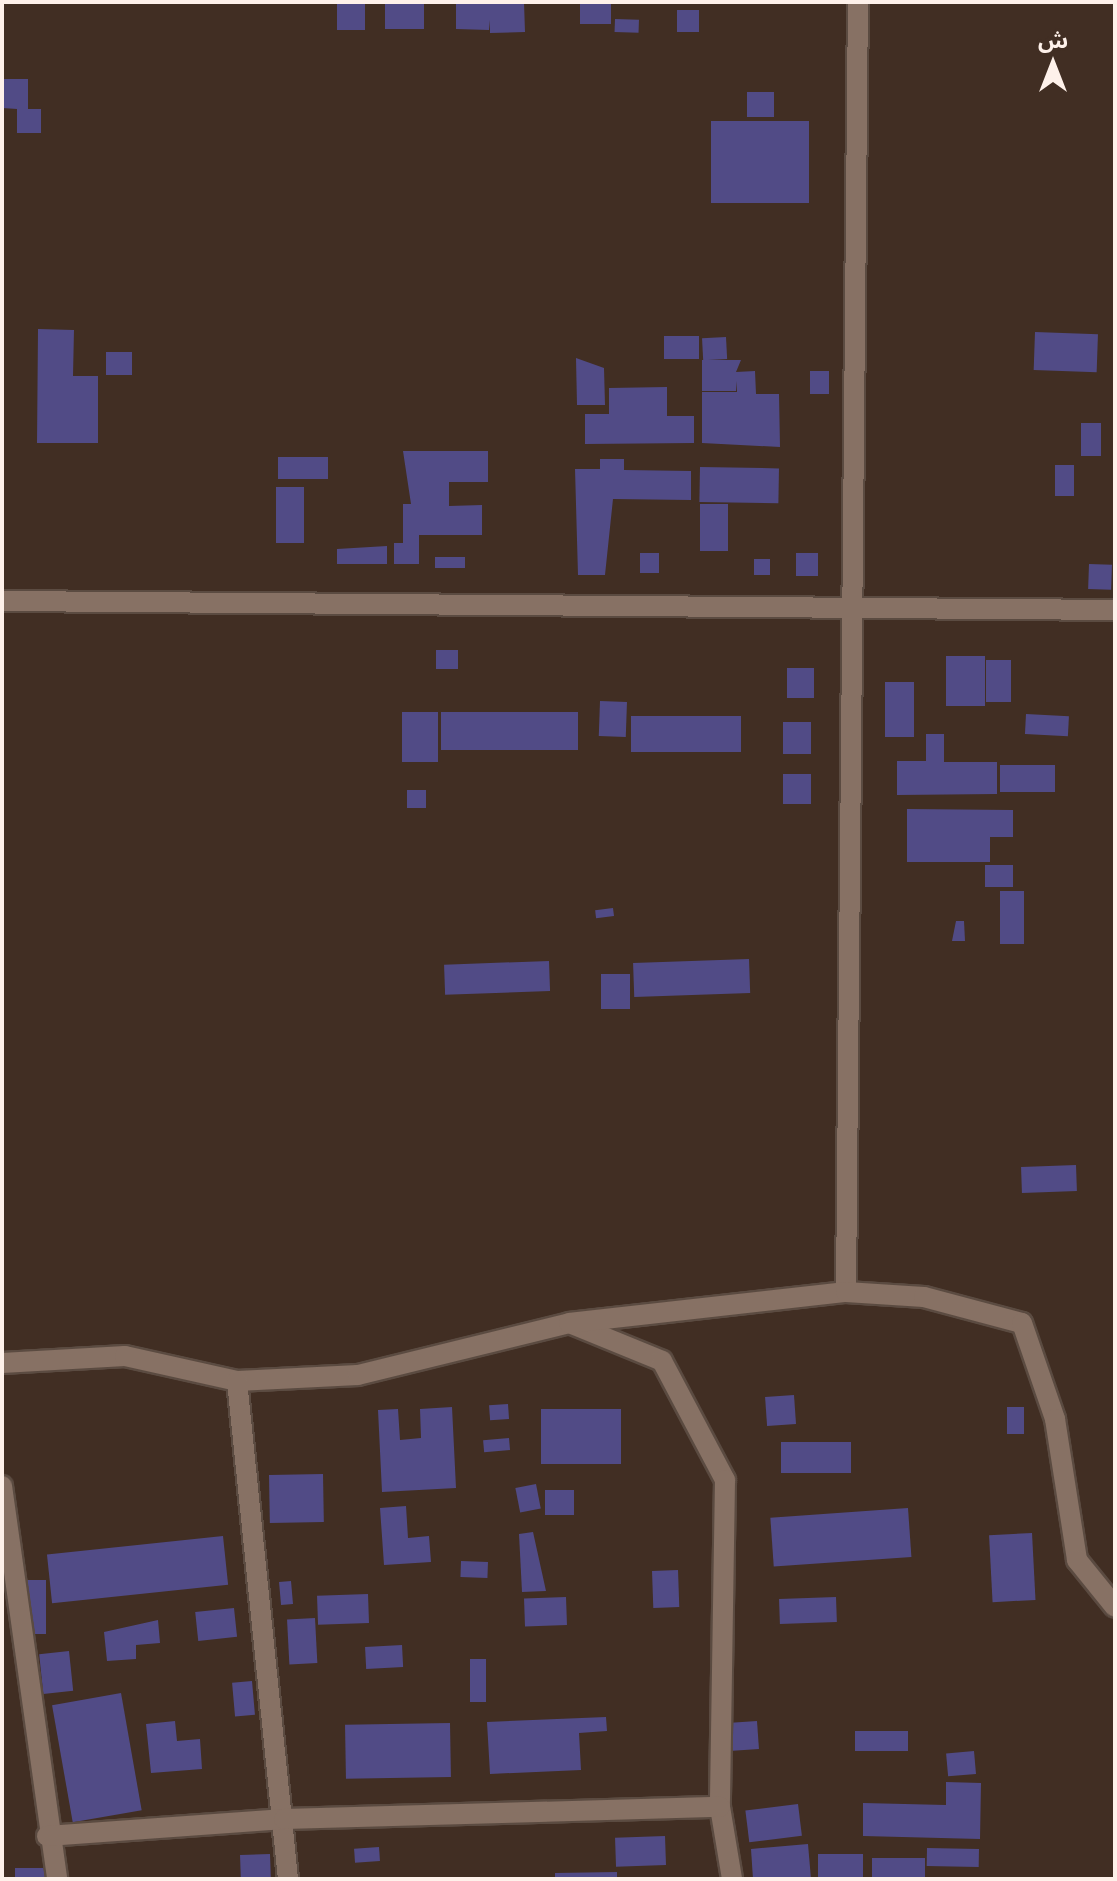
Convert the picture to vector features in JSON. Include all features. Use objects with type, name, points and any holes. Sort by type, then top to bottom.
[{"type":"street","points":[[846,1292],[858,2]]},
{"type":"street","points":[[2,601],[1115,610]]},
{"type":"street","points":[[2,1363],[125,1356],[237,1381],[358,1375],[569,1323],[846,1292],[924,1297],[1022,1323],[1055,1419],[1077,1560],[1114,1602]]},
{"type":"street","points":[[569,1323],[662,1361],[725,1480],[720,1807],[732,1879]]},
{"type":"street","points":[[237,1381],[288,1879]]},
{"type":"street","points":[[2,1486],[47,1836],[57,1879]]},
{"type":"street","points":[[47,1836],[284,1819],[720,1807]]},
{"type":"building","points":[[337,2],[365,2],[365,30],[337,30]]},
{"type":"building","points":[[456,2],[524,2],[525,32],[490,33],[490,20],[489,30],[456,29]]},
{"type":"building","points":[[580,2],[611,2],[611,24],[580,24]]},
{"type":"building","points":[[385,4],[424,4],[424,29],[385,29]]},
{"type":"building","points":[[677,10],[699,10],[699,32],[677,32]]},
{"type":"building","points":[[615,19],[639,20],[639,33],[615,32]]},
{"type":"building","points":[[2,79],[28,79],[28,109],[41,109],[41,133],[17,133],[17,109],[2,108]]},
{"type":"building","points":[[747,92],[774,92],[774,117],[747,117]]},
{"type":"building","points":[[711,121],[809,121],[809,203],[711,203]]},
{"type":"building","points":[[38,329],[74,330],[73,376],[98,376],[98,443],[37,443]]},
{"type":"building","points":[[1035,332],[1098,334],[1097,372],[1034,370]]},
{"type":"building","points":[[664,336],[699,336],[699,359],[664,359]]},
{"type":"building","points":[[726,337],[727,359],[703,360],[702,338]]},
{"type":"building","points":[[106,352],[132,352],[132,375],[106,375]]},
{"type":"building","points":[[576,358],[604,368],[605,405],[577,405]]},
{"type":"building","points":[[702,360],[741,360],[736,372],[755,371],[756,394],[779,394],[780,447],[702,443],[702,392],[737,392],[737,381],[736,391],[702,391]]},
{"type":"building","points":[[810,371],[829,371],[829,394],[810,394]]},
{"type":"building","points":[[667,387],[667,416],[694,416],[694,443],[585,444],[585,414],[609,414],[609,388]]},
{"type":"building","points":[[1081,423],[1101,423],[1101,456],[1081,456]]},
{"type":"building","points":[[403,451],[488,451],[488,482],[449,482],[449,506],[482,505],[482,535],[419,535],[419,564],[394,564],[394,543],[403,543],[403,504],[411,504]]},
{"type":"building","points":[[278,457],[328,457],[328,479],[278,479]]},
{"type":"building","points":[[600,459],[624,459],[624,470],[691,471],[691,500],[613,499],[605,575],[578,575],[575,469],[600,469]]},
{"type":"building","points":[[1055,465],[1074,465],[1074,496],[1055,496]]},
{"type":"building","points":[[700,467],[779,468],[778,503],[699,502]]},
{"type":"building","points":[[276,487],[304,487],[304,543],[276,543]]},
{"type":"building","points":[[700,504],[728,504],[728,551],[700,551]]},
{"type":"building","points":[[387,546],[387,564],[337,564],[337,549]]},
{"type":"building","points":[[640,553],[659,553],[659,573],[640,573]]},
{"type":"building","points":[[796,553],[818,553],[818,576],[796,576]]},
{"type":"building","points":[[435,557],[465,557],[465,568],[435,568]]},
{"type":"building","points":[[754,559],[770,559],[770,575],[754,575]]},
{"type":"building","points":[[1089,564],[1112,565],[1111,590],[1088,589]]},
{"type":"building","points":[[436,650],[458,650],[458,669],[436,669]]},
{"type":"building","points":[[946,656],[985,656],[985,706],[946,706]]},
{"type":"building","points":[[986,660],[1011,660],[1011,702],[986,702]]},
{"type":"building","points":[[787,668],[814,668],[814,698],[787,698]]},
{"type":"building","points":[[885,682],[914,682],[914,737],[885,737]]},
{"type":"building","points":[[600,701],[627,702],[626,737],[599,736]]},
{"type":"building","points":[[402,712],[438,712],[438,762],[402,762]]},
{"type":"building","points":[[441,712],[578,712],[578,750],[441,750]]},
{"type":"building","points":[[1026,714],[1069,716],[1068,736],[1025,734]]},
{"type":"building","points":[[631,716],[741,716],[741,752],[631,752]]},
{"type":"building","points":[[783,722],[811,722],[811,754],[783,754]]},
{"type":"building","points":[[926,734],[944,734],[944,762],[997,762],[997,794],[897,795],[897,761],[926,761]]},
{"type":"building","points":[[1000,765],[1055,765],[1055,792],[1000,792]]},
{"type":"building","points":[[783,774],[811,774],[811,804],[783,804]]},
{"type":"building","points":[[407,790],[426,790],[426,808],[407,808]]},
{"type":"building","points":[[907,809],[1013,810],[1013,837],[990,837],[990,862],[907,862]]},
{"type":"building","points":[[985,865],[1013,865],[1013,887],[985,887]]},
{"type":"building","points":[[1000,891],[1024,891],[1024,944],[1000,944]]},
{"type":"building","points":[[613,908],[614,916],[596,918],[595,910]]},
{"type":"building","points":[[956,921],[964,921],[965,941],[952,941]]},
{"type":"building","points":[[749,959],[750,993],[634,997],[633,963]]},
{"type":"building","points":[[549,961],[550,991],[445,995],[444,965]]},
{"type":"building","points":[[601,974],[630,974],[630,1009],[601,1009]]},
{"type":"building","points":[[1076,1165],[1077,1191],[1022,1193],[1021,1167]]},
{"type":"building","points":[[794,1395],[796,1424],[767,1426],[765,1397]]},
{"type":"building","points":[[508,1404],[509,1419],[490,1420],[489,1405]]},
{"type":"building","points":[[452,1407],[456,1488],[382,1492],[378,1410],[398,1409],[400,1440],[421,1438],[420,1409]]},
{"type":"building","points":[[1007,1407],[1024,1407],[1024,1434],[1007,1434]]},
{"type":"building","points":[[541,1409],[621,1409],[621,1464],[541,1464]]},
{"type":"building","points":[[509,1438],[510,1450],[484,1452],[483,1440]]},
{"type":"building","points":[[781,1442],[851,1442],[851,1473],[781,1473]]},
{"type":"building","points":[[323,1474],[324,1522],[270,1523],[269,1475]]},
{"type":"building","points":[[536,1484],[541,1509],[520,1513],[515,1488]]},
{"type":"building","points":[[545,1490],[574,1490],[574,1515],[545,1515]]},
{"type":"building","points":[[406,1506],[408,1538],[429,1536],[431,1562],[384,1565],[380,1508]]},
{"type":"building","points":[[908,1508],[911,1557],[774,1567],[770,1518]]},
{"type":"building","points":[[533,1532],[546,1591],[522,1592],[519,1534]]},
{"type":"building","points":[[1032,1533],[1036,1600],[993,1602],[989,1535]]},
{"type":"building","points":[[223,1536],[228,1585],[52,1603],[47,1555]]},
{"type":"building","points":[[461,1561],[488,1562],[487,1578],[460,1577]]},
{"type":"building","points":[[678,1570],[679,1607],[653,1608],[652,1571]]},
{"type":"building","points":[[27,1580],[46,1580],[46,1634],[27,1634]]},
{"type":"building","points":[[291,1581],[293,1604],[281,1605],[279,1582]]},
{"type":"building","points":[[368,1594],[369,1623],[318,1625],[317,1596]]},
{"type":"building","points":[[566,1597],[567,1625],[525,1626],[524,1598]]},
{"type":"building","points":[[836,1597],[837,1622],[780,1624],[779,1599]]},
{"type":"building","points":[[234,1608],[237,1637],[198,1641],[195,1612]]},
{"type":"building","points":[[315,1618],[317,1663],[289,1664],[287,1619]]},
{"type":"building","points":[[158,1620],[160,1643],[136,1645],[136,1659],[107,1661],[104,1632]]},
{"type":"building","points":[[402,1645],[403,1667],[366,1669],[365,1647]]},
{"type":"building","points":[[69,1651],[73,1691],[43,1694],[39,1654]]},
{"type":"building","points":[[470,1659],[486,1659],[486,1702],[470,1702]]},
{"type":"building","points":[[252,1681],[255,1715],[235,1717],[232,1683]]},
{"type":"building","points":[[121,1693],[142,1810],[73,1822],[52,1705]]},
{"type":"building","points":[[606,1717],[607,1731],[579,1733],[581,1770],[490,1774],[487,1722]]},
{"type":"building","points":[[175,1721],[177,1741],[200,1739],[202,1769],[151,1773],[146,1724]]},
{"type":"building","points":[[757,1721],[759,1749],[733,1751],[731,1723]]},
{"type":"building","points":[[450,1723],[451,1777],[346,1779],[345,1725]]},
{"type":"building","points":[[855,1731],[908,1731],[908,1751],[855,1751]]},
{"type":"building","points":[[974,1751],[976,1774],[948,1776],[946,1753]]},
{"type":"building","points":[[946,1782],[981,1783],[980,1839],[863,1836],[863,1803],[946,1805]]},
{"type":"building","points":[[798,1804],[802,1836],[749,1842],[745,1810]]},
{"type":"building","points":[[665,1836],[666,1865],[616,1867],[615,1838]]},
{"type":"building","points":[[808,1844],[811,1879],[753,1879],[751,1849]]},
{"type":"building","points":[[379,1847],[380,1861],[355,1863],[354,1849]]},
{"type":"building","points":[[927,1848],[979,1849],[979,1867],[927,1866]]},
{"type":"building","points":[[270,1854],[271,1878],[241,1879],[240,1855]]},
{"type":"building","points":[[818,1854],[863,1854],[863,1879],[818,1879]]},
{"type":"building","points":[[872,1858],[925,1858],[925,1879],[872,1879]]},
{"type":"building","points":[[15,1868],[45,1868],[45,1879],[15,1879]]},
{"type":"building","points":[[617,1872],[617,1879],[555,1879],[555,1873]]}]
